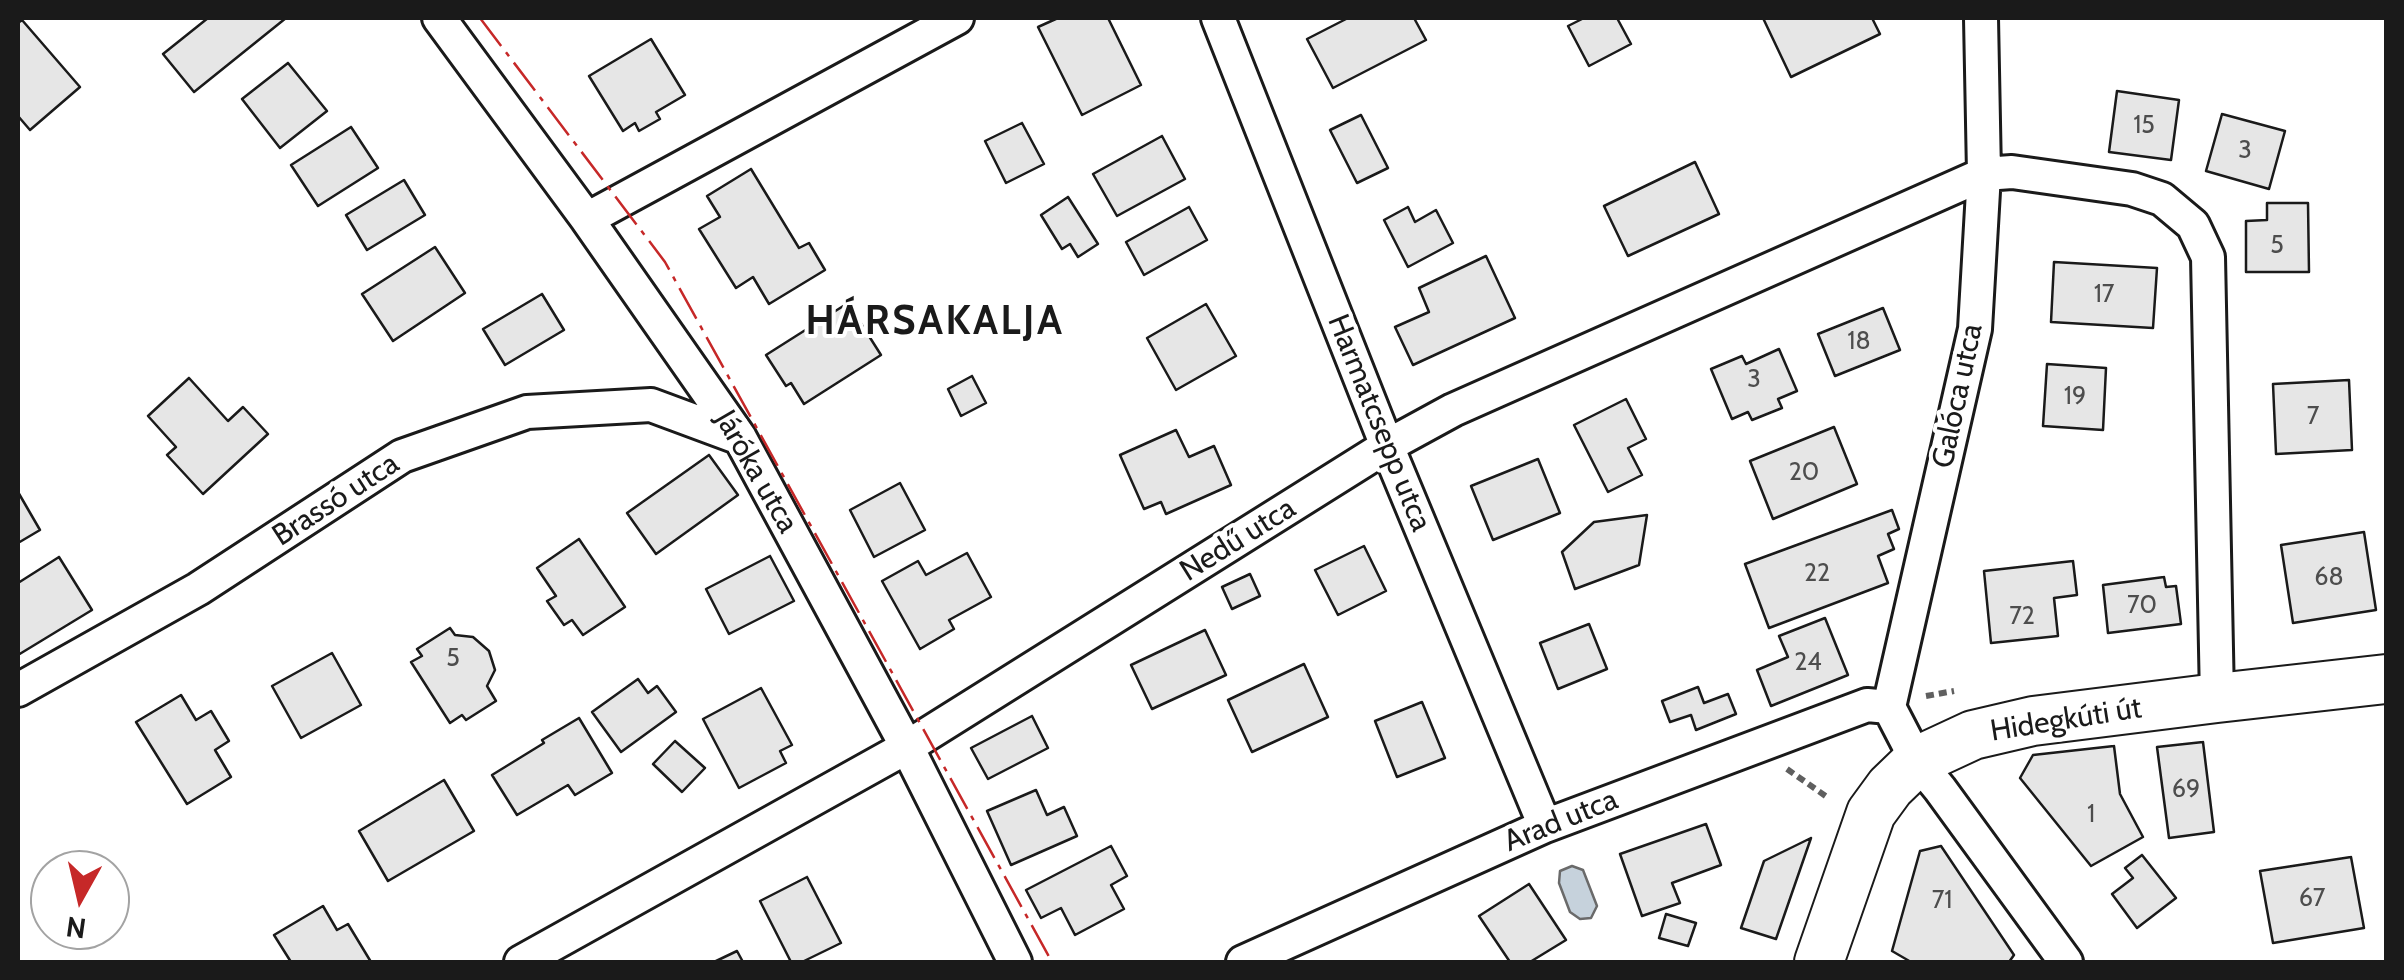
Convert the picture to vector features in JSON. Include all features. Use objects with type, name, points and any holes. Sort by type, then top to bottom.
[{"type":"main road","name":"Hidegkúti út","points":[[1819,962],[1871,813],[1917,761],[1973,735],[2032,721],[2386,680]]},
{"type":"street","name":"Járóka utca","points":[[439,18],[740,438],[907,747],[1015,962]]},
{"type":"street","points":[[586,219],[957,18]]},
{"type":"street","name":"Harmatcsepp utca","points":[[1218,18],[1545,826]]},
{"type":"street","name":"Galóca utca","points":[[1888,707],[1975,330],[1984,174],[1981,18]]},
{"type":"street","points":[[1984,174],[2012,172],[2132,189],[2162,199],[2192,226],[2208,257],[2217,698]]},
{"type":"street","name":"Nedű utca","points":[[522,962],[907,747],[1388,446],[1452,410],[1984,174]]},
{"type":"street","name":"Brassó utca","points":[[18,690],[198,589],[402,456],[527,412],[651,405],[740,438]]},
{"type":"street","name":"Arad utca","points":[[1243,962],[1545,826],[1866,706],[1888,707]]},
{"type":"street","points":[[1888,707],[1917,761],[2066,962]]},
{"type":"path","points":[[1778,763],[1827,797]]},
{"type":"shaded area","points":[[1572,866],[1583,870],[1597,906],[1591,918],[1580,919],[1570,912],[1559,883],[1560,871]]},
{"type":"building","points":[[208,18],[286,18],[194,92],[163,54]]},
{"type":"building","points":[[1058,18],[1108,18],[1141,85],[1082,115],[1038,27]]},
{"type":"building","points":[[1348,18],[1414,18],[1426,40],[1333,88],[1307,39]]},
{"type":"building","points":[[1584,18],[1617,18],[1631,44],[1589,66],[1568,26]]},
{"type":"building","points":[[1763,18],[1872,18],[1880,34],[1791,77]]},
{"type":"building","points":[[22,20],[80,87],[30,130],[18,116],[18,23]]},
{"type":"building","points":[[651,39],[685,95],[656,112],[660,119],[639,131],[635,123],[623,131],[589,76]]},
{"type":"building","points":[[288,63],[327,111],[280,148],[242,99]]},
{"type":"building","points":[[2117,91],[2179,100],[2171,160],[2109,152]]},
{"type":"building","points":[[2222,114],[2285,131],[2269,189],[2206,171]]},
{"type":"building","points":[[1361,115],[1388,168],[1357,183],[1330,130]]},
{"type":"building","points":[[1022,123],[1044,164],[1006,183],[985,141]]},
{"type":"building","points":[[351,127],[378,168],[318,206],[291,165]]},
{"type":"building","points":[[1162,136],[1185,179],[1117,216],[1093,174]]},
{"type":"building","points":[[1695,162],[1719,214],[1628,256],[1604,206]]},
{"type":"building","points":[[751,169],[799,248],[809,243],[825,270],[769,304],[753,277],[736,288],[699,229],[720,217],[707,196]]},
{"type":"building","points":[[404,180],[425,215],[367,250],[346,215]]},
{"type":"building","points":[[1068,197],[1098,244],[1078,257],[1070,244],[1062,249],[1041,215]]},
{"type":"building","points":[[2267,203],[2308,203],[2309,272],[2246,272],[2246,221],[2267,220]]},
{"type":"building","points":[[1189,207],[1207,240],[1144,275],[1126,242]]},
{"type":"building","points":[[1408,207],[1415,222],[1436,210],[1453,243],[1408,267],[1384,220]]},
{"type":"building","points":[[435,247],[465,293],[393,341],[362,294]]},
{"type":"building","points":[[1486,256],[1515,318],[1413,365],[1395,327],[1429,312],[1419,288]]},
{"type":"building","points":[[2054,262],[2157,268],[2153,328],[2051,322]]},
{"type":"building","points":[[542,294],[564,330],[505,365],[483,329]]},
{"type":"building","points":[[848,303],[881,355],[804,404],[791,383],[786,386],[766,355]]},
{"type":"building","points":[[1206,304],[1236,356],[1176,390],[1147,338]]},
{"type":"building","points":[[1883,308],[1900,350],[1835,376],[1818,334]]},
{"type":"building","points":[[1779,349],[1797,391],[1778,399],[1782,408],[1752,420],[1748,412],[1732,419],[1711,369],[1742,356],[1746,364]]},
{"type":"building","points":[[2047,364],[2106,368],[2103,430],[2043,426]]},
{"type":"building","points":[[972,376],[986,403],[961,416],[948,389]]},
{"type":"building","points":[[189,378],[228,421],[243,407],[268,434],[203,494],[167,455],[176,447],[148,416]]},
{"type":"building","points":[[2349,380],[2352,450],[2276,454],[2273,384]]},
{"type":"building","points":[[1626,399],[1646,439],[1628,448],[1642,475],[1608,492],[1574,425]]},
{"type":"building","points":[[1834,427],[1857,484],[1773,519],[1750,461]]},
{"type":"building","points":[[1176,430],[1189,457],[1214,446],[1231,485],[1166,514],[1161,502],[1144,509],[1120,455]]},
{"type":"building","points":[[709,455],[738,495],[656,554],[627,513]]},
{"type":"building","points":[[1538,459],[1560,513],[1493,540],[1471,486]]},
{"type":"building","points":[[900,483],[925,530],[874,557],[850,510]]},
{"type":"building","points":[[18,492],[40,530],[18,543]]},
{"type":"building","points":[[1892,510],[1899,529],[1888,534],[1894,549],[1878,556],[1888,583],[1769,628],[1745,564]]},
{"type":"building","points":[[1647,515],[1639,565],[1575,589],[1562,552],[1594,522]]},
{"type":"building","points":[[2364,532],[2376,610],[2293,623],[2281,545]]},
{"type":"building","points":[[579,539],[625,607],[583,635],[572,620],[564,625],[547,601],[556,596],[537,568]]},
{"type":"building","points":[[1364,546],[1386,591],[1338,615],[1315,570]]},
{"type":"building","points":[[967,553],[991,597],[949,620],[954,629],[920,649],[882,581],[918,561],[926,575]]},
{"type":"building","points":[[770,556],[794,601],[729,634],[706,589]]},
{"type":"building","points":[[59,557],[92,610],[18,655],[18,583]]},
{"type":"building","points":[[2073,561],[2077,595],[2054,598],[2058,636],[1991,643],[1984,571]]},
{"type":"building","points":[[1250,574],[1260,596],[1232,609],[1222,587]]},
{"type":"building","points":[[2164,577],[2166,587],[2176,586],[2181,624],[2108,633],[2103,585]]},
{"type":"building","points":[[1825,618],[1848,675],[1771,706],[1757,670],[1788,657],[1779,636]]},
{"type":"building","points":[[1589,624],[1607,669],[1558,689],[1540,643]]},
{"type":"building","points":[[450,628],[455,635],[473,637],[489,651],[495,670],[487,686],[496,701],[466,720],[462,715],[450,723],[411,662],[422,656],[417,649]]},
{"type":"building","points":[[1205,630],[1226,675],[1152,709],[1131,665]]},
{"type":"building","points":[[332,653],[361,705],[301,738],[272,686]]},
{"type":"building","points":[[1304,664],[1328,717],[1252,752],[1228,700]]},
{"type":"building","points":[[638,679],[648,693],[657,686],[676,712],[621,752],[592,712]]},
{"type":"building","points":[[1698,687],[1704,703],[1728,694],[1736,714],[1696,730],[1691,715],[1670,722],[1662,701]]},
{"type":"building","points":[[761,688],[792,745],[780,751],[786,763],[739,788],[703,719]]},
{"type":"building","points":[[181,695],[196,720],[211,711],[229,741],[215,750],[231,777],[187,804],[136,722]]},
{"type":"building","points":[[1422,702],[1445,758],[1397,777],[1375,721]]},
{"type":"building","points":[[1032,716],[1048,748],[988,779],[971,748]]},
{"type":"building","points":[[579,718],[612,773],[575,795],[568,785],[517,815],[492,775]]},
{"type":"building","points":[[675,741],[705,768],[682,792],[653,764]]},
{"type":"building","points":[[2203,742],[2214,832],[2169,838],[2157,747]]},
{"type":"building","points":[[2114,746],[2120,794],[2143,837],[2091,866],[2020,778],[2033,755]]},
{"type":"building","points":[[444,780],[474,831],[388,881],[359,831]]},
{"type":"building","points":[[1036,790],[1047,815],[1064,807],[1077,836],[1011,865],[987,811]]},
{"type":"building","points":[[1706,824],[1721,865],[1672,883],[1680,903],[1642,916],[1620,854]]},
{"type":"building","points":[[1811,838],[1776,939],[1741,928],[1764,861]]},
{"type":"building","points":[[1111,846],[1127,876],[1111,885],[1124,909],[1075,935],[1061,908],[1041,918],[1026,890]]},
{"type":"building","points":[[1941,846],[2014,955],[2009,962],[1911,962],[1892,951],[1920,851]]},
{"type":"building","points":[[2142,855],[2176,898],[2137,928],[2112,894],[2133,878],[2125,868]]},
{"type":"building","points":[[2351,857],[2364,928],[2273,943],[2260,871]]},
{"type":"building","points":[[807,877],[841,943],[802,962],[791,962],[760,901]]},
{"type":"building","points":[[1529,884],[1566,940],[1530,962],[1510,962],[1479,916]]},
{"type":"building","points":[[323,906],[337,930],[348,924],[371,962],[291,962],[274,935]]},
{"type":"building","points":[[1666,914],[1696,923],[1688,946],[1659,938]]},
{"type":"building","points":[[737,951],[743,962],[714,962]]},
{"type":"power","points":[[480,18],[665,262],[1052,962]]},
{"type":"district","name":"HÁRSAKALJA","points":[[935,322]]}]
